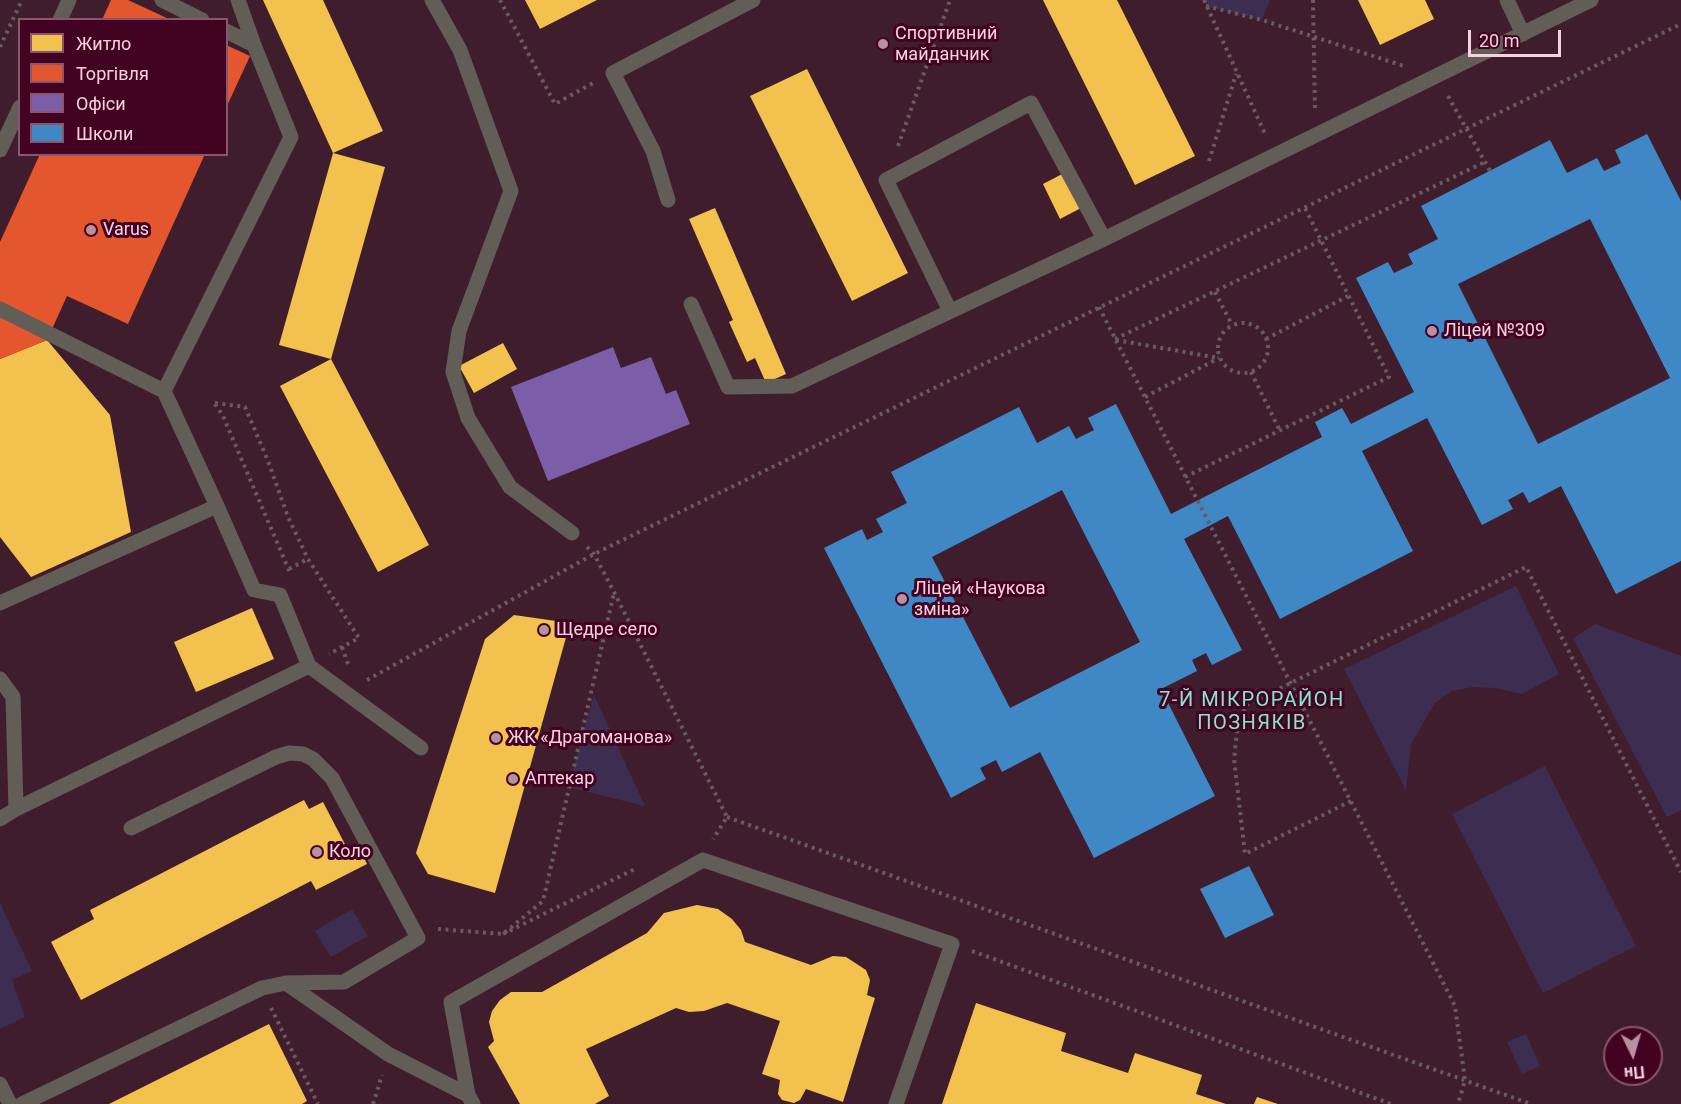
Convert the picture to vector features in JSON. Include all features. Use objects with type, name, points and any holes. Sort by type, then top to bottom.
[{"type":"lane","points":[[61,18],[69,0]]},
{"type":"lane","points":[[162,0],[198,18]]},
{"type":"lane","points":[[164,391],[291,137],[238,0]]},
{"type":"lane","points":[[432,0],[460,50],[510,191],[459,331],[453,372],[468,418],[510,487],[572,533]]},
{"type":"lane","points":[[668,200],[653,151],[613,73],[753,0]]},
{"type":"lane","points":[[1507,0],[1523,34]]},
{"type":"lane","points":[[691,303],[728,387],[792,386],[1104,239],[1591,0]]},
{"type":"lane","points":[[228,33],[254,45]]},
{"type":"lane","points":[[950,311],[886,180],[1031,103],[1104,239]]},
{"type":"lane","points":[[0,150],[18,111]]},
{"type":"lane","points":[[0,309],[164,391],[254,590],[280,595],[309,666],[421,748]]},
{"type":"lane","points":[[0,603],[217,507]]},
{"type":"lane","points":[[0,819],[16,809],[309,666]]},
{"type":"lane","points":[[0,679],[13,697],[16,809]]},
{"type":"lane","points":[[22,1104],[50,1098],[262,988],[286,983],[344,982],[418,938],[332,778],[313,759],[303,754],[289,753],[276,757],[131,828]]},
{"type":"lane","points":[[470,1099],[451,1002],[703,860],[952,944],[896,1104]]},
{"type":"lane","points":[[286,983],[388,1054],[470,1099]]},
{"type":"lane","points":[[0,1084],[10,1104]]},
{"type":"path","points":[[0,47],[22,0]]},
{"type":"path","points":[[500,0],[555,104],[613,73]]},
{"type":"path","points":[[886,180],[949,2],[955,0]]},
{"type":"path","points":[[1204,0],[1267,138]]},
{"type":"path","points":[[1313,0],[1315,114]]},
{"type":"path","points":[[1206,6],[1262,20],[1436,77],[1468,129],[1490,171]]},
{"type":"path","points":[[357,686],[594,554],[1681,24]]},
{"type":"path","points":[[1207,168],[1237,72]]},
{"type":"path","points":[[1115,339],[1322,242],[1485,162]]},
{"type":"path","points":[[1185,477],[1389,377],[1305,208]]},
{"type":"path","points":[[1215,292],[1232,325]]},
{"type":"path","points":[[1266,339],[1348,296]]},
{"type":"path","points":[[1099,307],[1455,1006],[1465,1080],[1458,1104]]},
{"type":"path","points":[[1115,339],[1219,358],[1229,369],[1236,372],[1251,372],[1258,368],[1267,355],[1266,339],[1256,327],[1240,323],[1232,325],[1226,329],[1218,342],[1219,358]]},
{"type":"path","points":[[1145,397],[1219,358]]},
{"type":"path","points":[[1251,372],[1280,431]]},
{"type":"path","points":[[293,579],[223,416],[215,403],[245,407],[288,517],[308,559],[359,638],[309,666]]},
{"type":"path","points":[[594,554],[727,817],[1531,1104]]},
{"type":"path","points":[[289,569],[308,559]]},
{"type":"path","points":[[1351,801],[1245,854],[1234,759],[1238,730],[1245,705],[1526,567],[1681,872]]},
{"type":"path","points":[[503,934],[543,901],[614,592]]},
{"type":"path","points":[[342,647],[349,667]]},
{"type":"path","points":[[705,840],[716,838],[727,817]]},
{"type":"path","points":[[418,938],[440,928],[503,934],[642,865]]},
{"type":"path","points":[[952,944],[1391,1104]]},
{"type":"path","points":[[262,988],[318,1104]]},
{"type":"shaded area","points":[[1204,0],[1270,0],[1262,20],[1206,6]]},
{"type":"shaded area","points":[[1516,586],[1559,674],[1522,694],[1496,688],[1473,687],[1452,691],[1435,703],[1411,744],[1406,790],[1344,669]]},
{"type":"shaded area","points":[[1595,624],[1681,656],[1681,810],[1667,817],[1573,638]]},
{"type":"shaded area","points":[[594,695],[645,806],[568,787]]},
{"type":"shaded area","points":[[1545,766],[1636,946],[1543,993],[1452,814]]},
{"type":"shaded area","points":[[0,903],[32,971],[12,980],[25,1017],[0,1029]]},
{"type":"shaded area","points":[[352,909],[368,936],[331,957],[315,931]]},
{"type":"shaded area","points":[[1526,1034],[1540,1066],[1522,1074],[1507,1042]]},
{"type":"building: Житло","points":[[263,0],[323,0],[383,131],[333,153]]},
{"type":"building: Житло","points":[[525,0],[597,0],[540,29]]},
{"type":"building: Житло","points":[[1043,0],[1117,0],[1195,156],[1135,185]]},
{"type":"building: Житло","points":[[1358,0],[1425,0],[1434,19],[1380,45]]},
{"type":"building: Житло","points":[[807,69],[908,273],[852,301],[750,96]]},
{"type":"building: Житло","points":[[333,153],[385,167],[331,359],[279,345]]},
{"type":"building: Житло","points":[[1066,172],[1083,207],[1060,219],[1043,184]]},
{"type":"building: Житло","points":[[715,208],[786,374],[766,383],[755,358],[747,362],[729,322],[733,320],[689,219]]},
{"type":"building: Житло","points":[[47,340],[110,415],[131,532],[31,577],[0,537],[0,359]]},
{"type":"building: Житло","points":[[503,343],[517,369],[474,393],[459,366]]},
{"type":"building: Житло","points":[[331,359],[429,545],[378,572],[280,386]]},
{"type":"building: Житло","points":[[252,608],[274,659],[196,692],[174,642]]},
{"type":"building: Житло","name":"ЖК «Драгоманова»","points":[[514,615],[570,623],[495,893],[428,874],[416,853],[485,639]]},
{"type":"building: Житло","points":[[304,800],[309,809],[323,802],[348,850],[358,845],[367,864],[316,890],[311,881],[81,1000],[51,942],[94,919],[90,910]]},
{"type":"building: Житло","points":[[697,905],[718,909],[732,919],[741,930],[745,942],[811,965],[833,956],[846,957],[866,970],[870,980],[867,995],[875,998],[843,1102],[806,1089],[800,1100],[794,1103],[782,1100],[778,1094],[780,1080],[762,1074],[780,1021],[727,1003],[704,1011],[689,1012],[676,1008],[586,1049],[609,1096],[595,1104],[520,1104],[488,1047],[494,1041],[489,1022],[492,1011],[500,1000],[511,992],[542,992],[647,933],[664,913]]},
{"type":"building: Житло","points":[[976,1003],[1066,1033],[1061,1051],[1128,1073],[1135,1053],[1202,1075],[1196,1094],[1226,1104],[942,1104]]},
{"type":"building: Житло","points":[[269,1024],[307,1101],[302,1104],[109,1104]]},
{"type":"building: Житло","points":[[1257,1097],[1278,1104],[1254,1104]]},
{"type":"building: Торгівля","points":[[111,0],[128,0],[167,18],[103,18]]},
{"type":"building: Торгівля","points":[[228,46],[250,56],[228,104]]},
{"type":"building: Торгівля","points":[[39,156],[204,156],[128,324],[67,296],[47,340],[0,359],[0,242]]},
{"type":"building: Офіси","points":[[613,347],[621,368],[651,357],[666,394],[676,390],[690,424],[548,481],[511,387]]},
{"type":"building: Школи","points":[[1647,134],[1681,201],[1681,561],[1616,594],[1561,486],[1529,503],[1523,492],[1508,500],[1513,509],[1482,525],[1427,418],[1362,451],[1413,551],[1280,619],[1228,516],[1184,539],[1242,650],[1212,665],[1206,653],[1192,660],[1197,671],[1161,689],[1215,796],[1094,858],[1040,752],[1002,772],[996,760],[980,768],[986,779],[951,798],[824,548],[862,529],[867,540],[883,532],[876,519],[907,503],[891,472],[1019,407],[1037,443],[1069,426],[1076,439],[1094,430],[1088,418],[1116,404],[1171,514],[1322,437],[1315,422],[1342,408],[1351,424],[1414,392],[1356,278],[1388,262],[1394,273],[1413,264],[1408,254],[1438,239],[1421,206],[1550,140],[1567,173],[1597,158],[1604,171],[1621,163],[1615,150]],"holes":[[[1590,219],[1670,378],[1538,444],[1458,284]],[[1062,490],[1140,642],[1010,708],[932,557]]]},
{"type":"building: Школи","points":[[1249,866],[1274,915],[1225,938],[1200,889]]},
{"type":"place","name":"Спортивний майданчик","points":[[883,44]]},
{"type":"place","name":"Varus","points":[[91,230]]},
{"type":"place","name":"Ліцей №309","points":[[1432,331]]},
{"type":"place","name":"Ліцей «Наукова зміна»","points":[[902,599]]},
{"type":"place","name":"Щедре село","points":[[544,630]]},
{"type":"place","name":"ЖК «Драгоманова»","points":[[496,738]]},
{"type":"place","name":"Аптекар","points":[[513,779]]},
{"type":"place","name":"Коло","points":[[317,852]]},
{"type":"district","name":"7-Й МІКРОРАЙОН ПОЗНЯКІВ","points":[[1252,712]]}]
